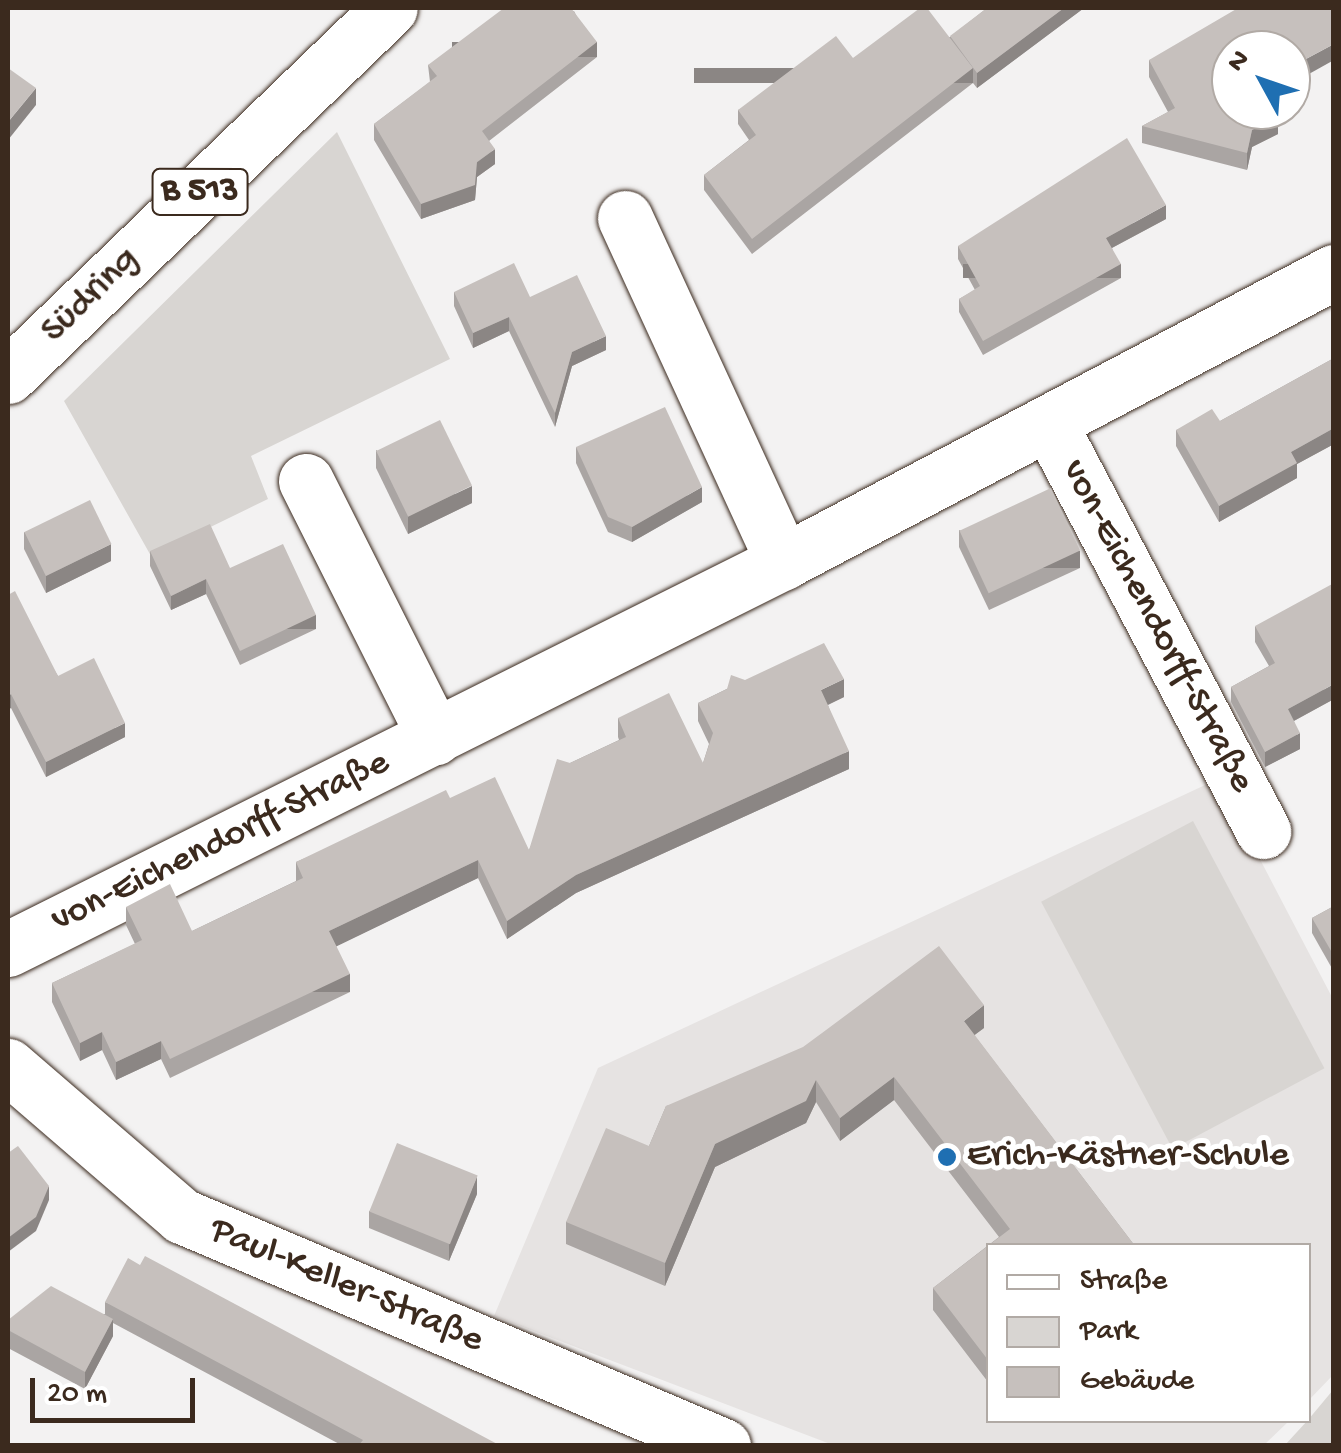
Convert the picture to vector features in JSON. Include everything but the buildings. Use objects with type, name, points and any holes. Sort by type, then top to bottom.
[{"type":"street","name":"Südring","points":[[8,376],[390,8]]},
{"type":"street","points":[[626,218],[783,562]]},
{"type":"street","name":"von-Eichendorff-Straße","points":[[8,949],[783,562],[1334,272]]},
{"type":"street","name":"von-Eichendorff-Straße","points":[[1049,423],[1263,832]]},
{"type":"street","name":"von-Eichendorff-Straße","points":[[306,480],[435,738]]},
{"type":"street","name":"Paul-Keller-Straße","points":[[8,1066],[182,1216],[723,1446]]},
{"type":"shaded area","name":"Erich-Kästner-Schule","points":[[1218,779],[1333,999],[1333,1375],[1311,1398],[1311,1243],[986,1243],[986,1423],[1287,1423],[1264,1445],[833,1445],[494,1316],[598,1068]]},
{"type":"green space","points":[[337,132],[450,359],[251,456],[268,499],[151,556],[64,401]]},
{"type":"green space","points":[[1193,821],[1324,1068],[1173,1149],[1041,902]]},
{"type":"green space","points":[[1333,1390],[1333,1445],[1285,1445],[1305,1423],[1311,1423],[1311,1416]]},
{"type":"place","name":"Erich-Kästner-Schule","points":[[947,1157]]}]
